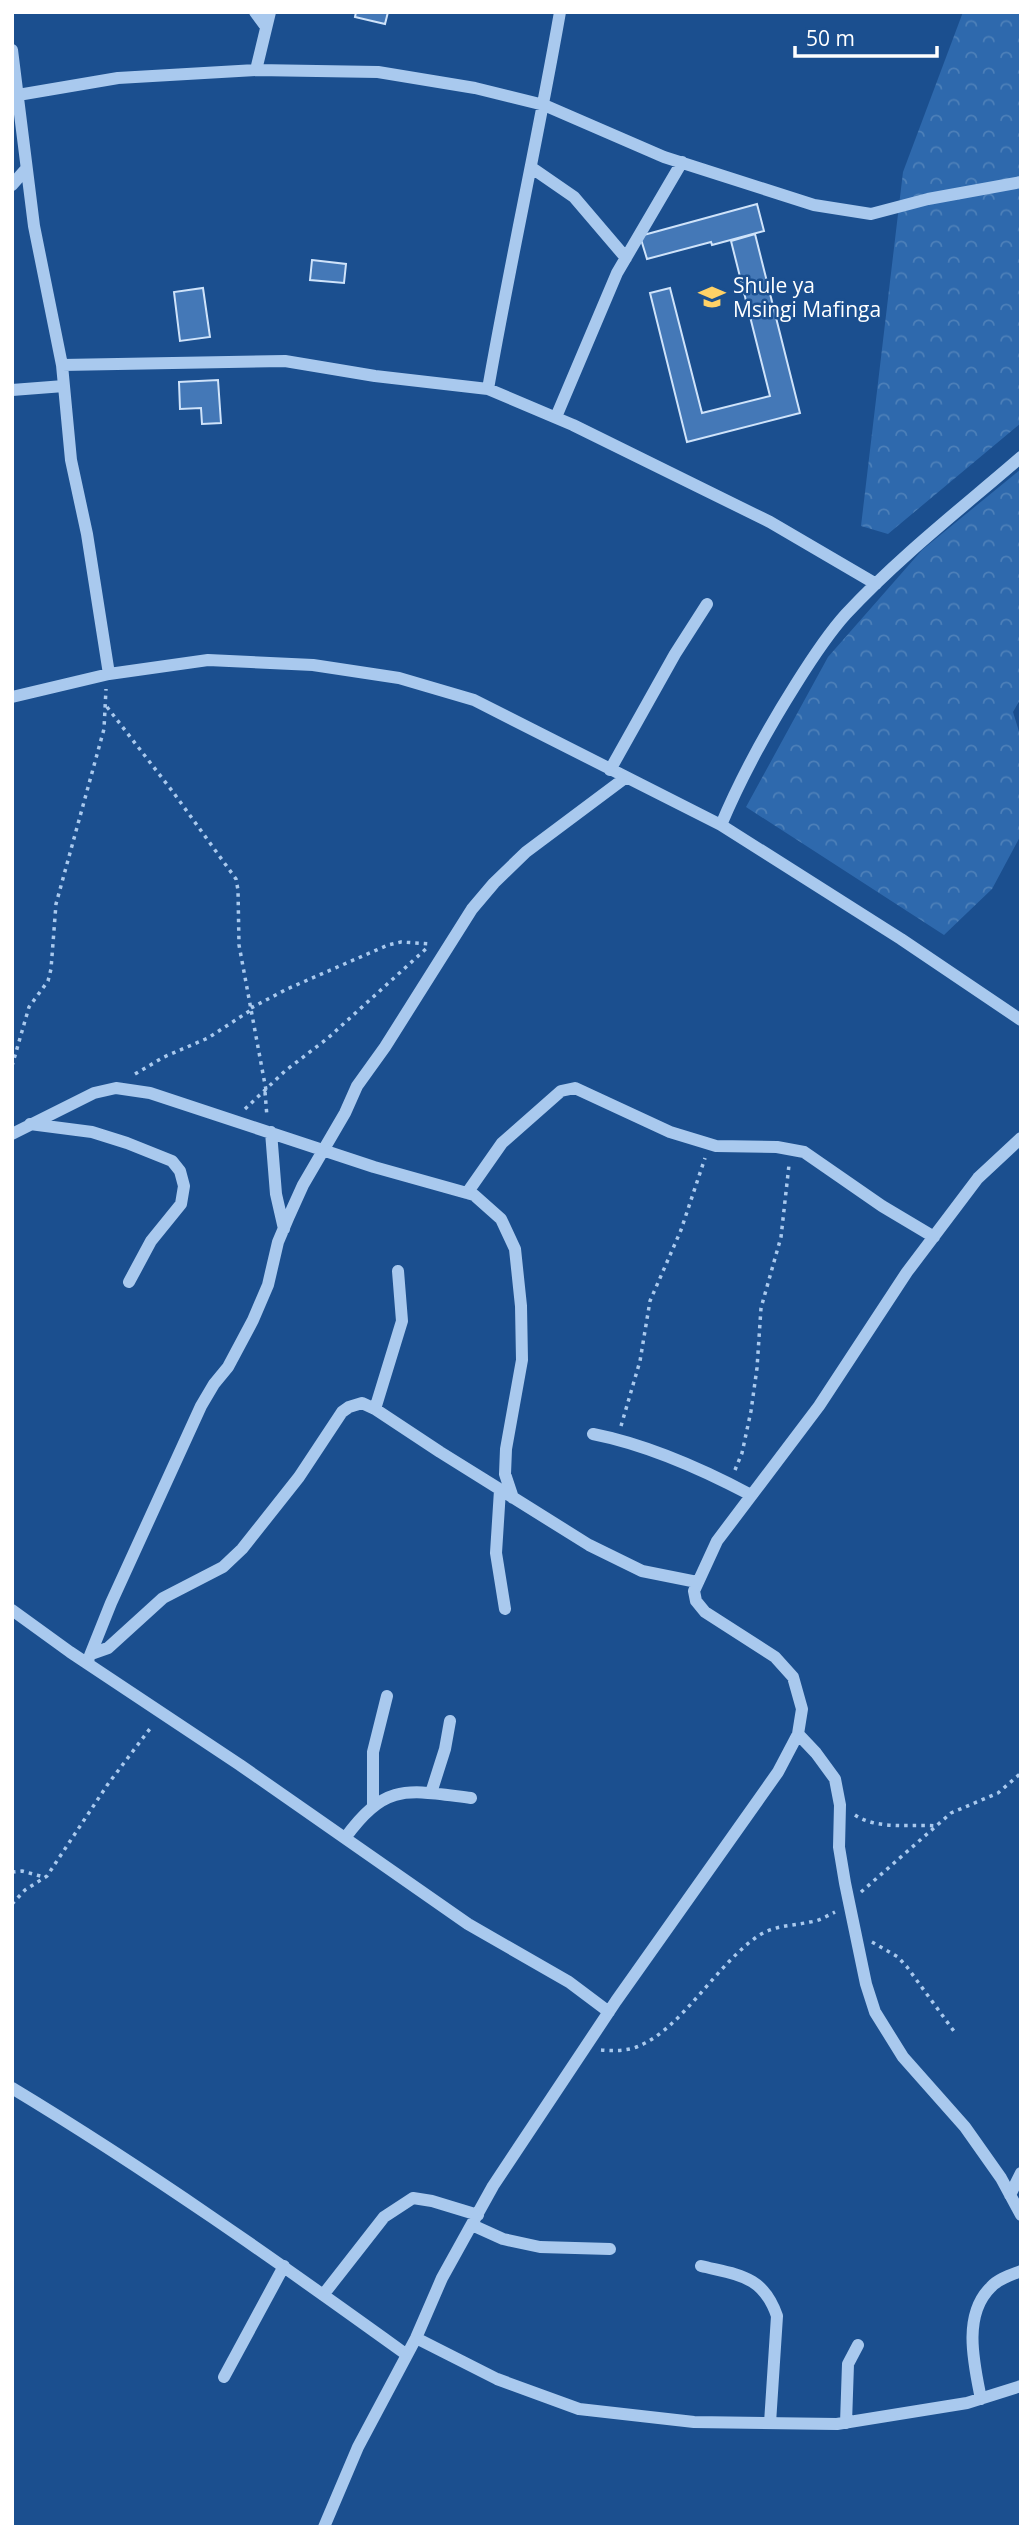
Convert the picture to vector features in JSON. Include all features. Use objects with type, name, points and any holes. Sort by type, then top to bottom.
[{"type":"street","points":[[255,12],[266,27]]},
{"type":"street","points":[[256,70],[270,12]]},
{"type":"street","points":[[488,389],[560,12]]},
{"type":"street","points":[[12,50],[18,96],[17,131],[62,365],[71,460],[87,534],[106,674]]},
{"type":"street","points":[[18,96],[118,78],[256,70],[378,72],[475,88],[544,105],[664,157],[814,205],[871,214],[928,199],[1021,183]]},
{"type":"street","points":[[556,417],[617,274],[682,162]]},
{"type":"street","points":[[12,185],[26,169]]},
{"type":"street","points":[[532,169],[574,197],[626,258]]},
{"type":"street","points":[[62,365],[285,361],[375,376],[488,389],[556,417],[770,522],[876,584]]},
{"type":"street","points":[[12,390],[64,387]]},
{"type":"street","points":[[721,825],[762,737],[813,658],[844,616],[876,584],[1021,457]]},
{"type":"street","points":[[610,770],[675,654],[707,604]]},
{"type":"street","points":[[12,697],[106,674],[208,660],[313,665],[399,678],[474,700],[721,825],[901,939],[1021,1020]]},
{"type":"street","points":[[89,1658],[111,1603],[201,1406],[228,1367],[253,1320],[268,1284],[278,1242],[303,1185],[345,1113],[357,1086],[436,970],[472,909],[494,883],[526,852],[625,778]]},
{"type":"street","points":[[12,1134],[94,1093],[116,1087],[150,1093],[374,1167],[474,1195],[502,1219],[515,1249],[522,1306],[522,1360],[506,1449],[505,1474],[513,1498]]},
{"type":"street","points":[[467,1193],[502,1143],[561,1091],[569,1088],[581,1090],[670,1132],[710,1144],[804,1152],[882,1206],[934,1237]]},
{"type":"street","points":[[30,1124],[92,1132],[173,1161],[180,1171],[184,1186],[181,1204],[152,1241],[129,1282]]},
{"type":"street","points":[[268,1131],[276,1194],[284,1228]]},
{"type":"street","points":[[324,2527],[358,2447],[416,2338],[442,2278],[494,2186],[609,2012],[778,1772],[798,1734],[802,1709],[793,1677],[775,1657],[705,1612],[696,1601],[694,1591],[697,1582],[717,1541],[819,1406],[907,1272],[978,1178],[1021,1138]]},
{"type":"street","points":[[375,1409],[402,1321],[398,1271]]},
{"type":"street","points":[[89,1658],[108,1648],[163,1598],[223,1567],[242,1549],[299,1476],[342,1412],[362,1402],[589,1545],[642,1571],[697,1582]]},
{"type":"street","points":[[593,1434],[646,1447],[751,1495]]},
{"type":"street","points":[[500,1490],[496,1553],[505,1609]]},
{"type":"street","points":[[12,1610],[89,1658],[162,1713],[468,1924],[569,1982],[609,2012]]},
{"type":"street","points":[[373,1806],[373,1752],[387,1696]]},
{"type":"street","points":[[431,1793],[445,1749],[450,1721]]},
{"type":"street","points":[[798,1734],[816,1752],[835,1779],[840,1805],[839,1847],[853,1929],[875,2012],[903,2057],[965,2127],[1021,2215]]},
{"type":"street","points":[[345,1838],[363,1814],[373,1806],[399,1794],[431,1793],[471,1798]]},
{"type":"street","points":[[12,2088],[94,2138],[284,2266],[407,2355]]},
{"type":"street","points":[[1010,2195],[1021,2173]]},
{"type":"street","points":[[323,2295],[384,2217],[413,2198],[432,2201],[475,2220],[503,2239],[540,2248],[610,2249]]},
{"type":"street","points":[[223,2377],[284,2266]]},
{"type":"street","points":[[701,2266],[747,2277],[763,2288],[771,2300],[777,2316],[770,2423]]},
{"type":"street","points":[[981,2399],[973,2358],[974,2328],[979,2301],[993,2284],[1021,2271]]},
{"type":"street","points":[[416,2338],[497,2379],[579,2409],[694,2422],[846,2423],[967,2403],[1021,2386]]},
{"type":"street","points":[[846,2423],[848,2364],[858,2345]]},
{"type":"path","points":[[12,1066],[29,1007],[48,981],[51,969],[56,904],[104,729],[107,707],[106,674]]},
{"type":"path","points":[[107,707],[236,879],[240,945],[265,1091],[268,1131]]},
{"type":"path","points":[[234,1120],[285,1071],[328,1038],[440,935]]},
{"type":"path","points":[[116,1087],[164,1058],[208,1038],[287,989],[388,945],[401,942],[432,944]]},
{"type":"path","points":[[618,1438],[640,1361],[648,1322],[649,1301],[681,1230],[710,1144]]},
{"type":"path","points":[[730,1484],[742,1454],[751,1410],[761,1308],[781,1237],[791,1149]]},
{"type":"path","points":[[12,1904],[25,1890],[45,1877],[108,1784],[162,1713]]},
{"type":"path","points":[[585,2049],[614,2051],[638,2046],[666,2028],[755,1938],[769,1930],[813,1922],[849,1904],[951,1814],[998,1793],[1021,1773]]},
{"type":"path","points":[[837,1791],[852,1812],[864,1821],[938,1826]]},
{"type":"path","points":[[12,1872],[22,1871],[45,1877]]},
{"type":"path","points":[[853,1929],[898,1957],[956,2034]]},
{"type":"green space","points":[[963,12],[1021,12],[1021,423],[888,534],[861,526],[903,172]]},
{"type":"green space","points":[[1021,469],[1021,698],[1013,712],[1021,738],[1021,835],[992,889],[944,935],[746,807],[828,657],[922,550]]},
{"type":"building","points":[[356,12],[388,12],[385,24],[355,17]]},
{"type":"building","points":[[757,204],[764,231],[647,259],[640,236]]},
{"type":"building","points":[[755,234],[800,413],[687,442],[650,293],[670,288],[702,413],[770,396],[731,241]]},
{"type":"building","points":[[312,260],[346,264],[344,283],[310,280]]},
{"type":"building","points":[[203,288],[210,337],[180,341],[174,292]]},
{"type":"building","points":[[218,380],[221,423],[202,424],[201,408],[180,409],[179,382]]},
{"type":"place","name":"Shule ya Msingi Mafinga","points":[[712,297]]}]
